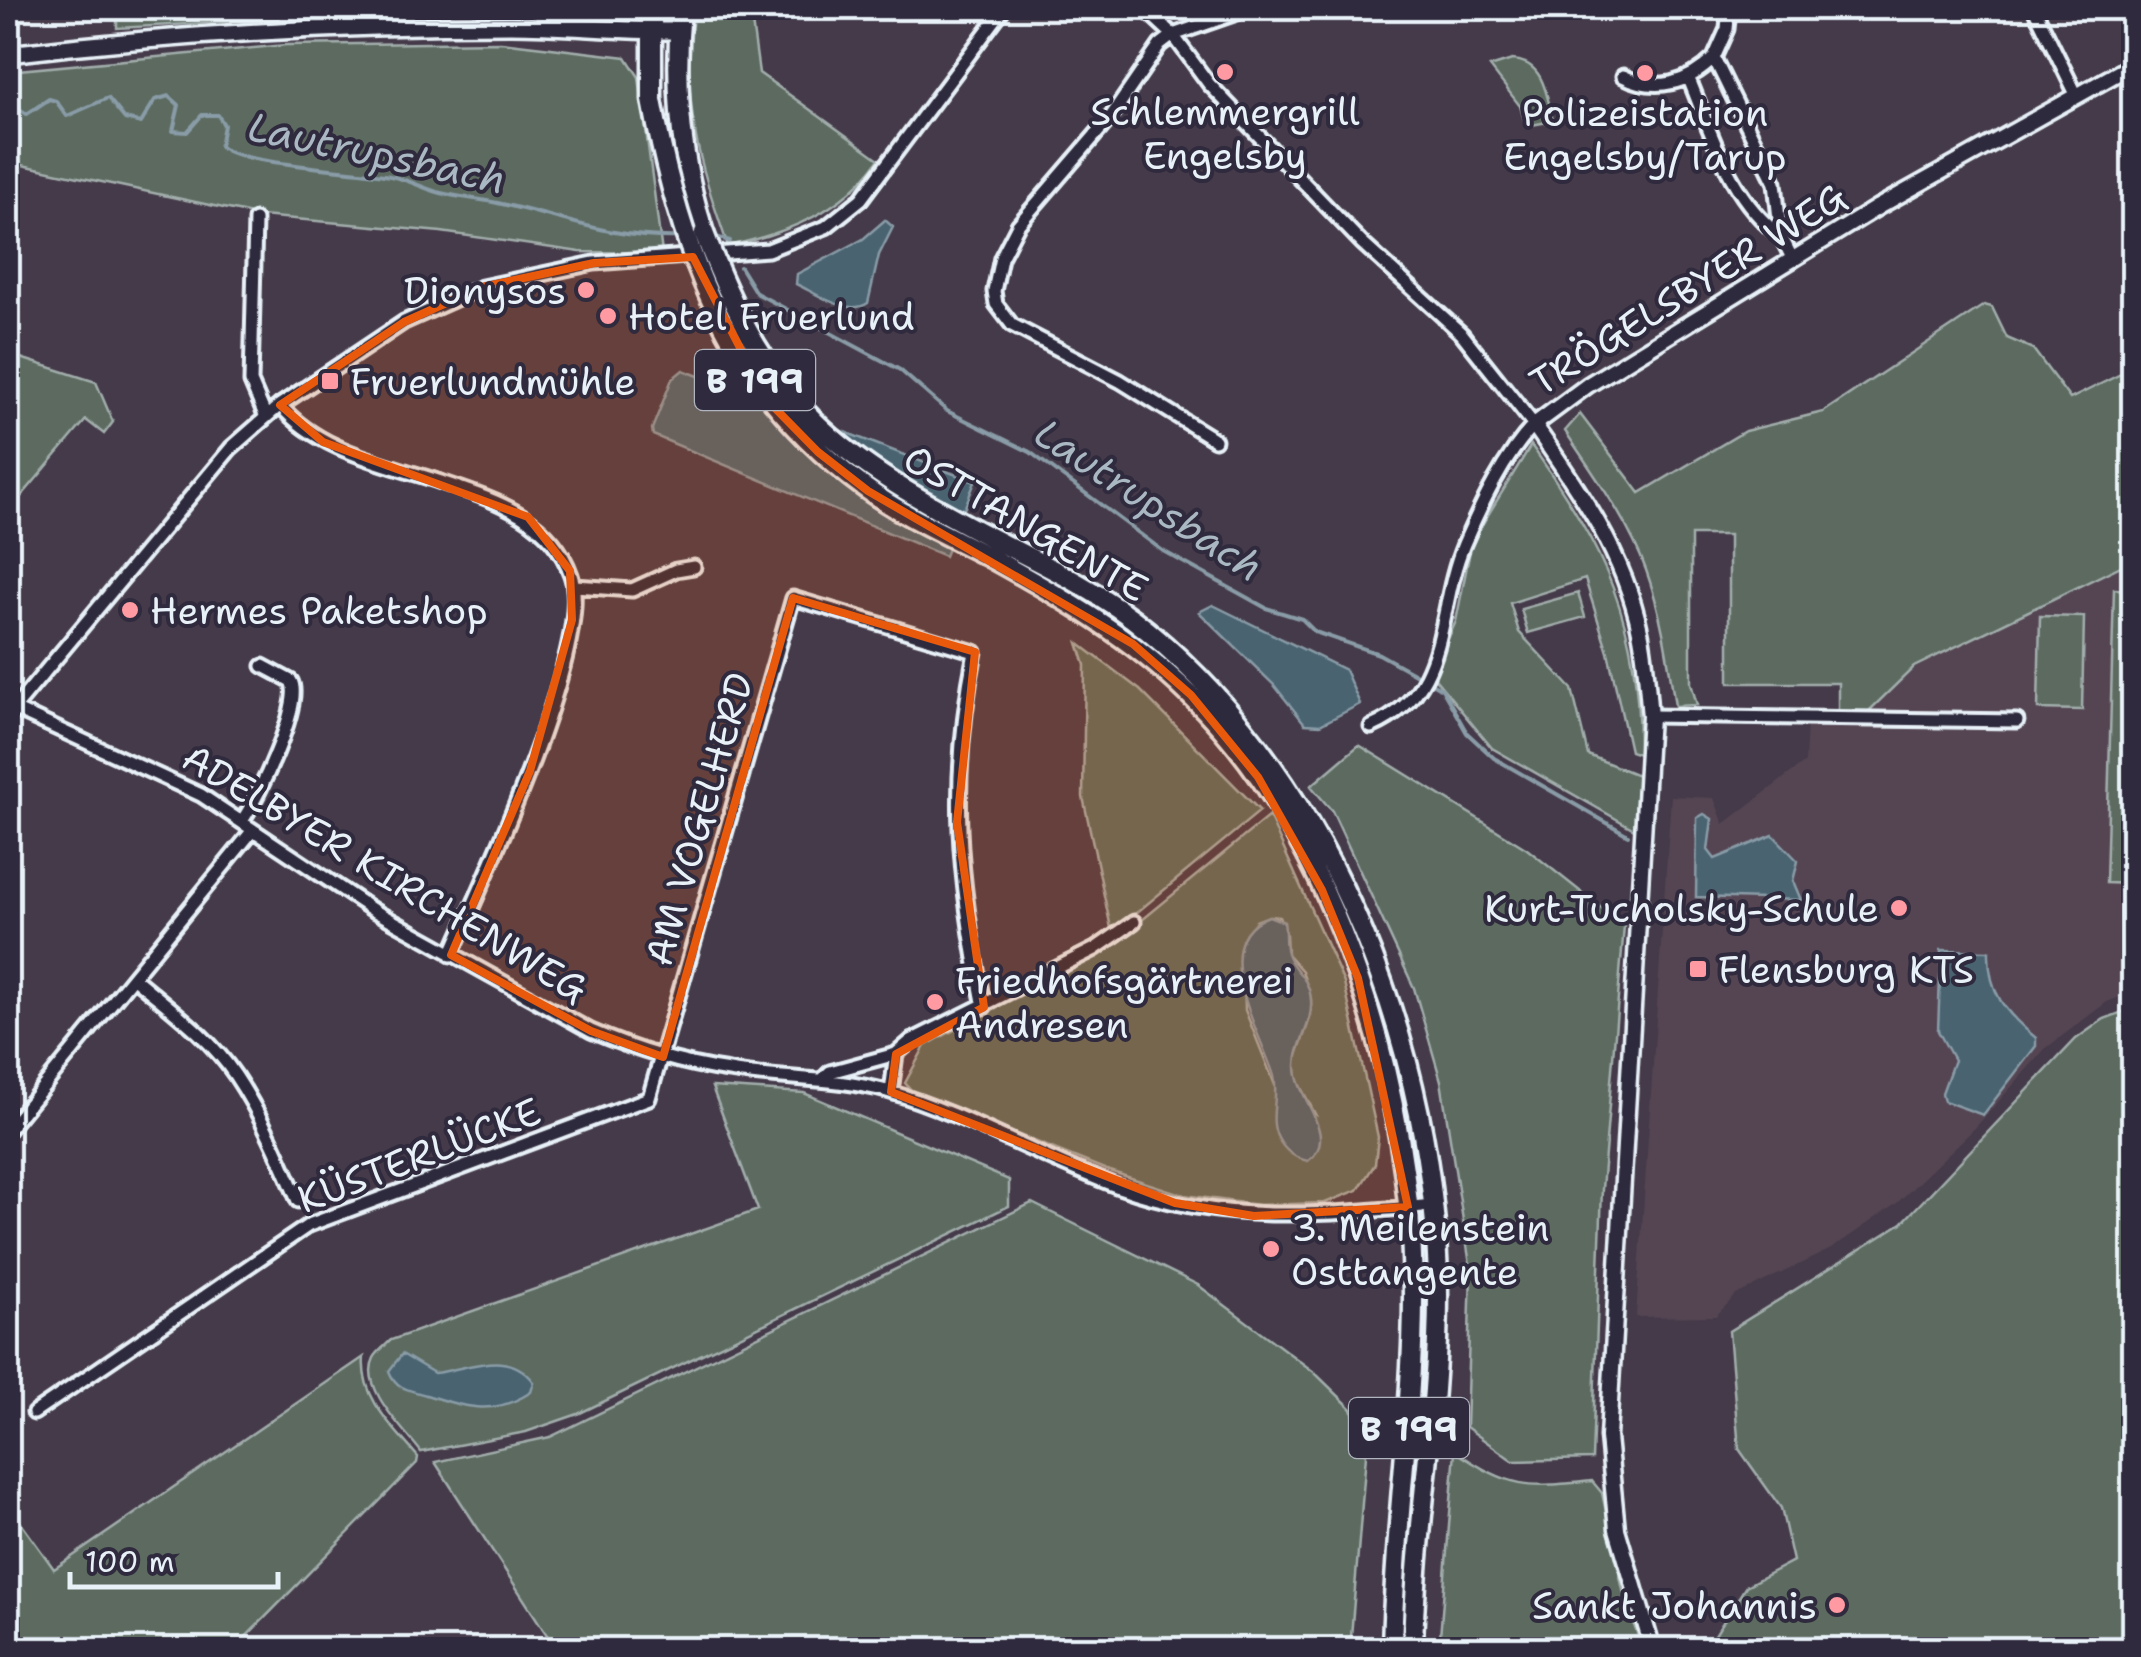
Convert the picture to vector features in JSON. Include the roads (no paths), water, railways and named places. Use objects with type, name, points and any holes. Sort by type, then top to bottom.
[{"type":"main road","name":"B 199","points":[[650,31],[652,8]]},
{"type":"main road","name":"B 199","points":[[678,31],[680,8]]},
{"type":"main road","points":[[8,54],[327,27],[515,25],[678,31]]},
{"type":"main road","name":"OSTTANGENTE","points":[[650,31],[652,100],[665,170],[701,279],[767,400],[818,452],[868,491],[1079,584],[1146,629],[1202,680],[1275,767],[1340,883],[1377,972],[1415,1097],[1434,1204],[1438,1294],[1435,1406],[1412,1650]]},
{"type":"main road","name":"OSTTANGENTE","points":[[678,31],[677,99],[688,175],[704,233],[748,338],[784,392],[832,441],[1133,644],[1190,695],[1258,777],[1322,890],[1358,978],[1390,1103],[1408,1207],[1413,1292],[1411,1400],[1392,1650]]},
{"type":"street","points":[[10,710],[210,473],[280,405],[390,330],[482,287],[594,264],[768,250],[826,227],[861,198],[1004,8]]},
{"type":"street","points":[[1144,8],[1173,36],[1208,84],[1362,243],[1462,334],[1534,425],[1593,513],[1623,575],[1640,630],[1650,716],[1608,1437],[1617,1528],[1653,1650]]},
{"type":"street","points":[[1215,440],[1120,381],[1012,325],[996,304],[994,291],[1001,258],[1018,225],[1110,118],[1160,45],[1173,36],[1251,8]]},
{"type":"street","points":[[1623,76],[1667,85],[1688,78],[1714,58],[1727,29],[1729,8]]},
{"type":"street","points":[[2034,8],[2076,94]]},
{"type":"street","points":[[1714,58],[1776,183],[1781,236],[1793,260]]},
{"type":"street","name":"TRÖGELSBYER WEG","points":[[1371,727],[1405,710],[1428,674],[1463,546],[1510,455],[1534,425],[1588,385],[1793,260],[2134,64]]},
{"type":"street","points":[[1688,78],[1743,200],[1760,221],[1781,236]]},
{"type":"street","points":[[255,220],[250,382],[265,416]]},
{"type":"street","points":[[280,405],[323,442],[490,499],[528,517],[557,548],[574,586],[572,620],[530,771],[450,955]]},
{"type":"street","points":[[574,586],[632,590],[676,570],[694,568]]},
{"type":"street","name":"AM VOGELHERD","points":[[663,1057],[793,598],[975,652],[962,717],[957,822],[960,876],[984,1006]]},
{"type":"street","points":[[242,821],[262,788],[294,699],[291,681],[264,666]]},
{"type":"street","name":"ADELBYER KIRCHENWEG","points":[[10,710],[154,770],[242,821],[372,910],[450,955],[590,1031],[663,1057],[730,1072],[824,1078],[891,1092],[1120,1187],[1189,1206],[1254,1216],[1300,1217],[1434,1204]]},
{"type":"street","points":[[1650,716],[2017,721]]},
{"type":"street","points":[[8,1130],[254,830]]},
{"type":"street","points":[[824,1078],[830,1072],[896,1054],[911,1041],[1094,949],[1134,922]]},
{"type":"street","points":[[134,978],[198,1033],[234,1074],[279,1154],[298,1201]]},
{"type":"street","points":[[891,1092],[896,1054]]},
{"type":"street","name":"KÜSTERLÜCKE","points":[[34,1413],[309,1225],[634,1107],[654,1090],[663,1057]]},
{"type":"water","points":[[885,220],[893,227],[879,255],[868,303],[860,307],[842,306],[796,284],[797,274],[863,239]]},
{"type":"water","points":[[683,370],[975,482],[945,556],[653,435],[672,379]]},
{"type":"water","points":[[1213,605],[1345,670],[1360,704],[1320,725],[1305,724],[1274,685],[1199,612]]},
{"type":"water","points":[[1704,814],[1712,819],[1708,850],[1715,859],[1773,835],[1798,861],[1793,881],[1801,900],[1696,897],[1697,818]]},
{"type":"water","points":[[1269,916],[1284,922],[1287,953],[1310,992],[1311,1011],[1296,1066],[1319,1131],[1317,1152],[1308,1161],[1287,1150],[1275,1131],[1274,1076],[1250,1015],[1239,967],[1240,945],[1250,928]]},
{"type":"water","points":[[1941,950],[1989,951],[1989,965],[2000,1000],[2036,1038],[2036,1046],[1983,1115],[1944,1101],[1942,1093],[1954,1060],[1938,1031]]},
{"type":"water","points":[[402,1354],[434,1373],[487,1363],[513,1365],[534,1382],[531,1392],[504,1405],[466,1406],[399,1385],[389,1371]]},
{"type":"waterway","name":"Lautrupsbach","points":[[8,102],[27,114],[49,99],[56,101],[67,116],[108,98],[125,119],[141,123],[155,100],[169,96],[179,105],[173,131],[187,132],[202,115],[218,115],[224,125],[220,146],[230,152],[300,166],[390,176],[441,193],[611,231],[682,237]]},
{"type":"waterway","name":"Lautrupsbach","points":[[712,236],[730,241]]},
{"type":"waterway","name":"Lautrupsbach","points":[[740,267],[756,293],[900,370],[947,411],[1030,452],[1163,551],[1266,608],[1302,619],[1315,632],[1379,654],[1442,689],[1467,733],[1494,758],[1628,835]]},
{"type":"place","name":"Schlemmergrill Engelsby","points":[[1225,72]]},
{"type":"place","name":"Polizeistation Engelsby/Tarup","points":[[1645,73]]},
{"type":"place","name":"Dionysos","points":[[586,290]]},
{"type":"place","name":"Hotel Fruerlund","points":[[608,316]]},
{"type":"place","name":"Fruerlundmühle","points":[[330,381]]},
{"type":"place","name":"Hermes Paketshop","points":[[130,610]]},
{"type":"place","name":"Kurt-Tucholsky-Schule","points":[[1899,908]]},
{"type":"place","name":"Flensburg KTS","points":[[1698,969]]},
{"type":"place","name":"Friedhofsgärtnerei Andresen","points":[[935,1002]]},
{"type":"place","name":"3. Meilenstein Osttangente","points":[[1271,1249]]},
{"type":"place","name":"Sankt Johannis","points":[[1837,1605]]}]
